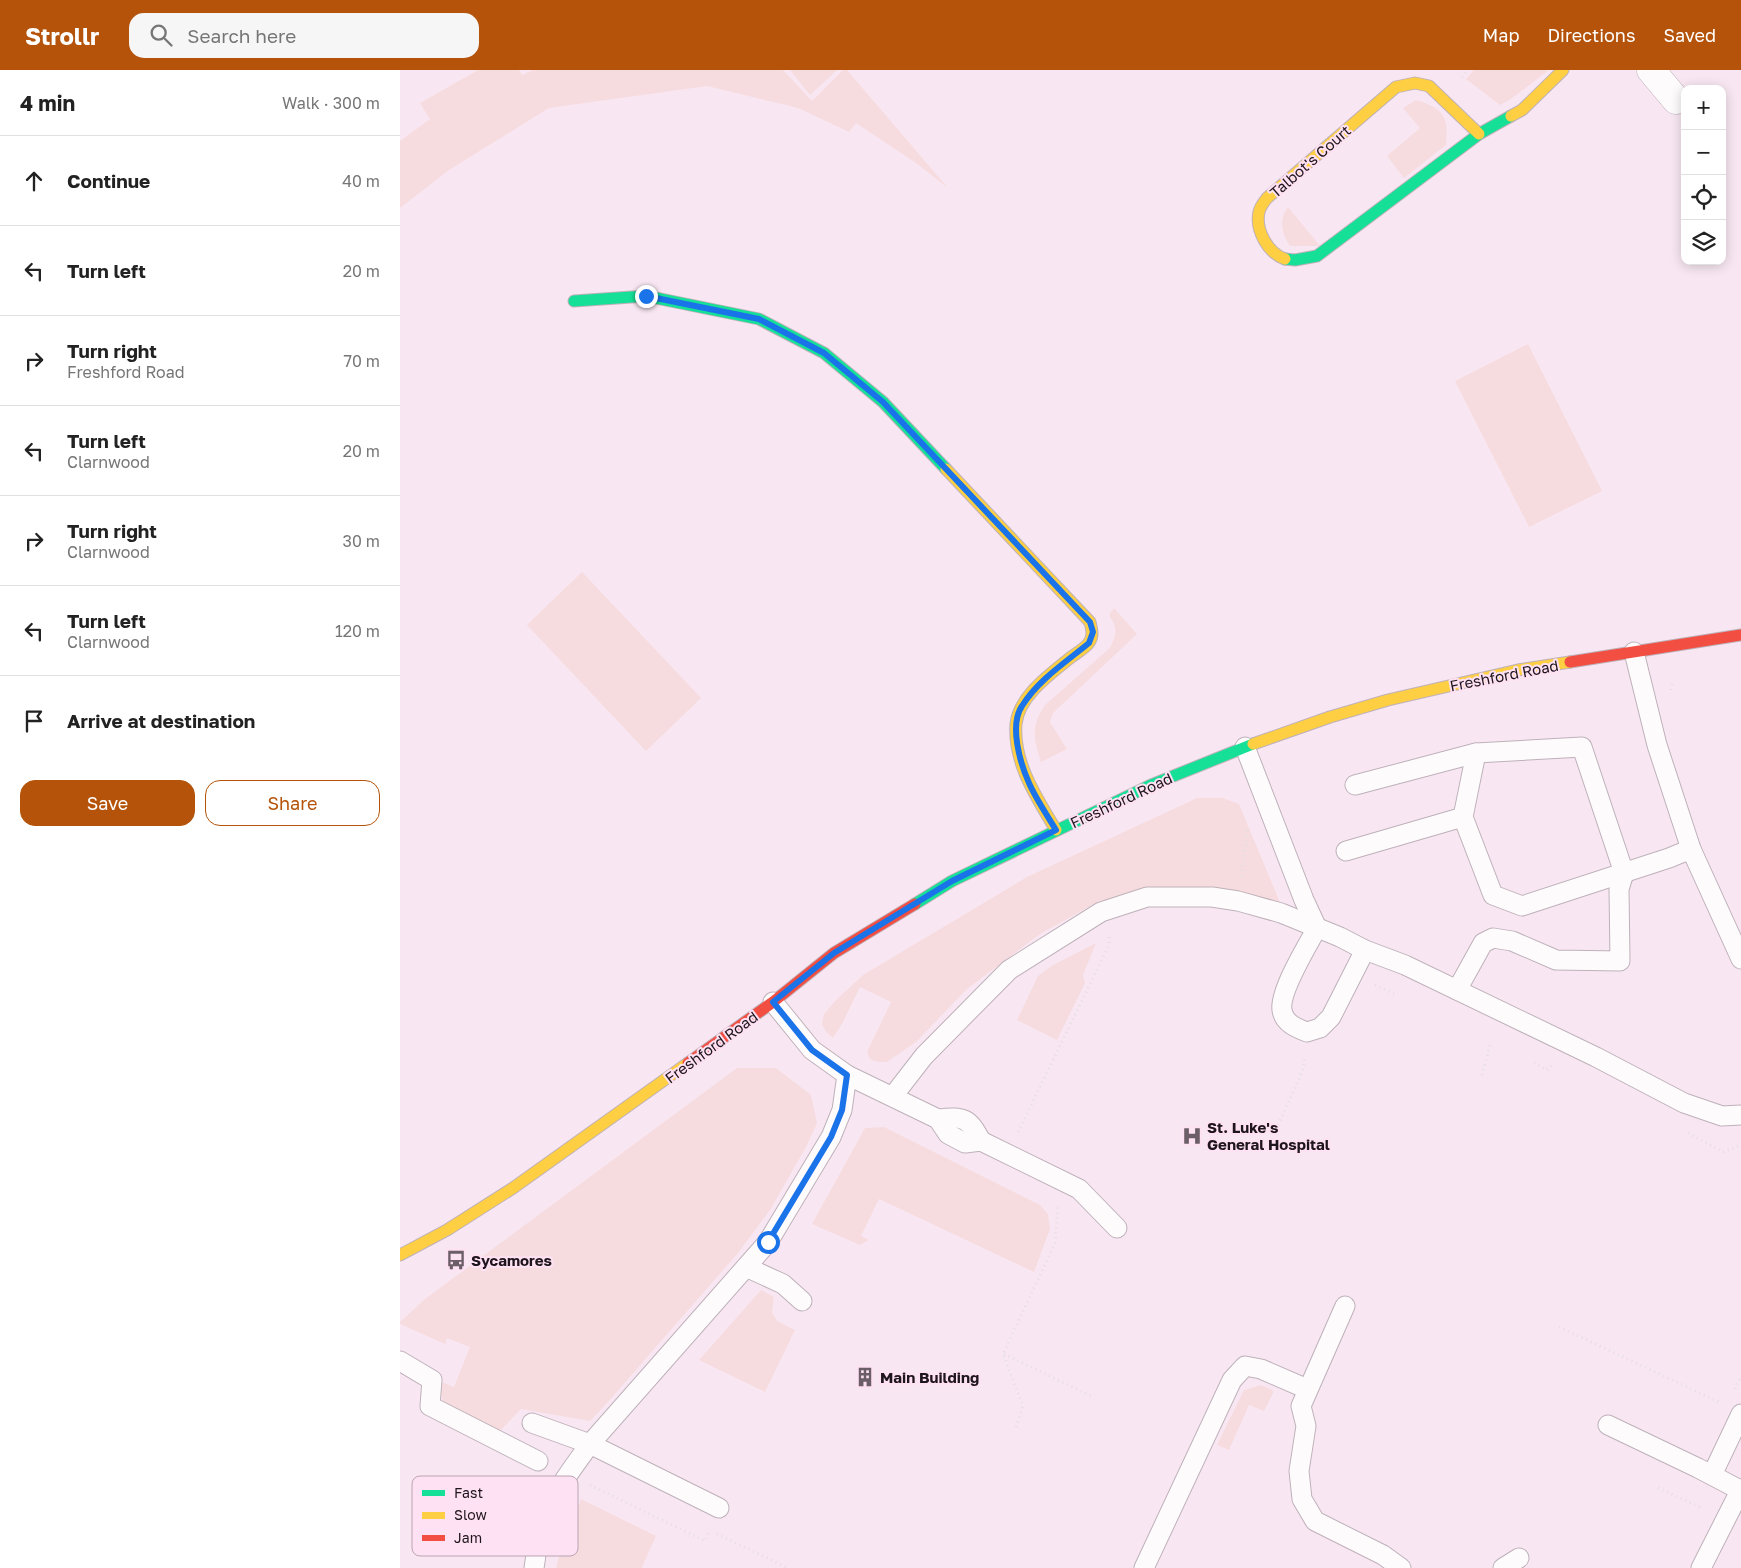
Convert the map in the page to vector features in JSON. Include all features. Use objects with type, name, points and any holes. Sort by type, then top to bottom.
[{"type":"street","name":"Talbot's Court","points":[[1479,134],[1429,86],[1415,83],[1396,87],[1267,198],[1260,210],[1258,226],[1268,246],[1282,258],[1298,260],[1317,256],[1479,134],[1522,110],[1563,70]]},
{"type":"street","points":[[1651,70],[1676,100]]},
{"type":"street","points":[[574,301],[646,296],[759,319],[824,353],[883,402],[1090,622],[1093,632],[1089,643],[1036,687],[1020,707],[1016,727],[1017,746],[1029,783],[1056,830]]},
{"type":"street","name":"Freshford Road","points":[[400,1255],[447,1230],[513,1188],[773,1002],[834,953],[952,881],[1151,785],[1245,748],[1388,700],[1518,670],[1741,635]]},
{"type":"lane","points":[[1634,652],[1657,745],[1691,849],[1741,959]]},
{"type":"lane","points":[[1355,784],[1476,754],[1582,747],[1624,872],[1619,889],[1620,961],[1556,960],[1512,941],[1493,938],[1483,943],[1457,990]]},
{"type":"lane","points":[[1245,748],[1304,900],[1317,928]]},
{"type":"lane","points":[[1476,754],[1463,817],[1493,895],[1522,906],[1691,849]]},
{"type":"lane","points":[[1346,851],[1463,817]]},
{"type":"lane","points":[[893,1096],[924,1056],[1009,970],[1101,912],[1148,898],[1212,897],[1238,901],[1280,913],[1365,950],[1405,965],[1596,1057],[1684,1104],[1722,1116],[1741,1115]]},
{"type":"lane","points":[[1317,928],[1284,994],[1282,1010],[1286,1020],[1295,1027],[1307,1032],[1320,1028],[1331,1017],[1365,950]]},
{"type":"lane","points":[[773,1002],[812,1050],[847,1075],[938,1119],[948,1134],[965,1143],[981,1141],[1079,1189],[1117,1228]]},
{"type":"lane","points":[[566,1476],[590,1444],[768,1242],[831,1137],[842,1110],[847,1075]]},
{"type":"lane","points":[[746,1266],[783,1284],[802,1301]]},
{"type":"lane","points":[[1345,1306],[1300,1406],[1306,1426],[1299,1471],[1302,1499],[1315,1521],[1383,1555],[1401,1568]]},
{"type":"lane","points":[[400,1361],[432,1380],[430,1406],[538,1461]]},
{"type":"lane","points":[[1144,1568],[1232,1380],[1245,1366],[1261,1369],[1307,1389]]},
{"type":"lane","points":[[1712,1475],[1734,1410]]},
{"type":"lane","points":[[532,1423],[590,1444],[719,1508]]},
{"type":"lane","points":[[1608,1425],[1741,1489],[1701,1568]]},
{"type":"lane","points":[[1503,1568],[1519,1558]]},
{"type":"path","points":[[1238,901],[1249,823]]},
{"type":"path","points":[[1017,1135],[1109,945],[1109,931]]},
{"type":"path","points":[[1274,1134],[1302,1072],[1307,1032]]},
{"type":"path","points":[[1482,1075],[1490,1045]]},
{"type":"path","points":[[1016,1428],[1023,1406],[1003,1354],[1055,1243],[1059,1208],[1050,1203]]},
{"type":"path","points":[[1559,1327],[1734,1410]]},
{"type":"path","points":[[1003,1354],[1093,1396]]},
{"type":"path","points":[[608,1453],[587,1483],[664,1521]]},
{"type":"path","points":[[1658,1488],[1707,1511]]},
{"type":"path","points":[[709,1530],[788,1568]]},
{"type":"shaded area","points":[[478,70],[519,70],[522,75],[533,70],[783,70],[812,101],[843,70],[847,70],[948,188],[916,163],[856,123],[849,132],[798,108],[707,86],[549,108],[449,170],[400,208],[400,141],[430,119],[420,103]]},
{"type":"shaded area","points":[[790,70],[837,70],[810,95]]},
{"type":"shaded area","points":[[1474,70],[1549,70],[1511,99],[1500,105],[1466,79]]},
{"type":"shaded area","points":[[1416,100],[1432,106],[1442,115],[1446,127],[1446,145],[1404,178],[1387,156],[1420,128],[1403,108]]},
{"type":"shaded area","points":[[1288,207],[1320,246],[1290,246],[1282,227],[1283,217]]},
{"type":"shaded area","points":[[1528,344],[1602,491],[1529,527],[1455,381]]},
{"type":"shaded area","points":[[582,572],[701,698],[646,751],[527,625]]},
{"type":"shaded area","points":[[1114,608],[1137,634],[1053,713],[1050,722],[1067,749],[1041,762],[1035,740],[1035,727],[1040,713],[1045,705],[1110,648],[1116,631],[1109,615]]},
{"type":"shaded area","points":[[1197,798],[1223,798],[1239,804],[1281,905],[1153,891],[1099,901],[1040,934],[967,989],[916,1042],[887,1062],[878,1062],[870,1059],[867,1052],[891,1002],[860,987],[833,1038],[826,1032],[822,1024],[824,1014],[863,975],[1027,877]]},
{"type":"shaded area","points":[[1096,943],[1083,975],[1085,983],[1057,1040],[1017,1020],[1038,976],[1053,965]]},
{"type":"shaded area","points":[[737,1068],[776,1068],[811,1095],[817,1123],[806,1147],[770,1210],[738,1253],[590,1421],[521,1409],[498,1433],[444,1404],[437,1380],[454,1387],[470,1347],[447,1338],[445,1344],[400,1324],[400,1322],[425,1299]]},
{"type":"shaded area","points":[[884,1127],[1040,1205],[1048,1214],[1050,1229],[1034,1272],[879,1199],[861,1236],[869,1240],[860,1245],[812,1224],[865,1128]]},
{"type":"shaded area","points":[[761,1290],[774,1297],[772,1312],[777,1321],[795,1330],[765,1392],[699,1360]]},
{"type":"shaded area","points":[[1261,1385],[1274,1391],[1264,1411],[1249,1405],[1229,1450],[1217,1445],[1244,1390]]},
{"type":"shaded area","points":[[581,1499],[656,1536],[643,1568],[556,1568],[559,1556],[578,1556],[578,1507]]},
{"type":"traffic: fast","points":[[1285,259],[1295,260],[1317,256],[1479,134],[1511,116]]},
{"type":"traffic: fast","points":[[574,301],[646,296],[759,319],[824,353],[883,402],[946,469]]},
{"type":"traffic: fast","points":[[915,904],[952,881],[1151,785],[1253,744]]},
{"type":"traffic: slow","points":[[1511,116],[1522,110],[1563,70]]},
{"type":"traffic: slow","points":[[1285,259],[1273,252],[1261,233],[1258,219],[1262,205],[1267,198],[1396,87],[1415,83],[1429,86],[1479,134]]},
{"type":"traffic: slow","points":[[946,469],[1090,622],[1092,636],[1088,644],[1037,686],[1023,704],[1016,724],[1018,753],[1022,766],[1034,793],[1056,830]]},
{"type":"traffic: slow","points":[[1253,744],[1330,717],[1388,700],[1518,670],[1570,662]]},
{"type":"traffic: slow","points":[[400,1255],[447,1230],[513,1188],[688,1063]]},
{"type":"traffic: jam","points":[[1570,662],[1741,635]]},
{"type":"traffic: jam","points":[[688,1063],[773,1002],[834,953],[915,904]]},
{"type":"place","name":"St. Luke's General Hospital","points":[[1192,1136]]},
{"type":"place","name":"Sycamores","points":[[456,1260]]},
{"type":"place","name":"Main Building","points":[[865,1377]]},
{"type":"route","points":[[646,296],[759,319],[824,353],[883,402],[1090,622],[1093,632],[1089,643],[1036,687],[1020,707],[1016,727],[1017,746],[1029,783],[1056,830],[952,881],[834,953],[773,1002],[812,1050],[847,1075],[842,1110],[831,1137],[768,1242]]}]
